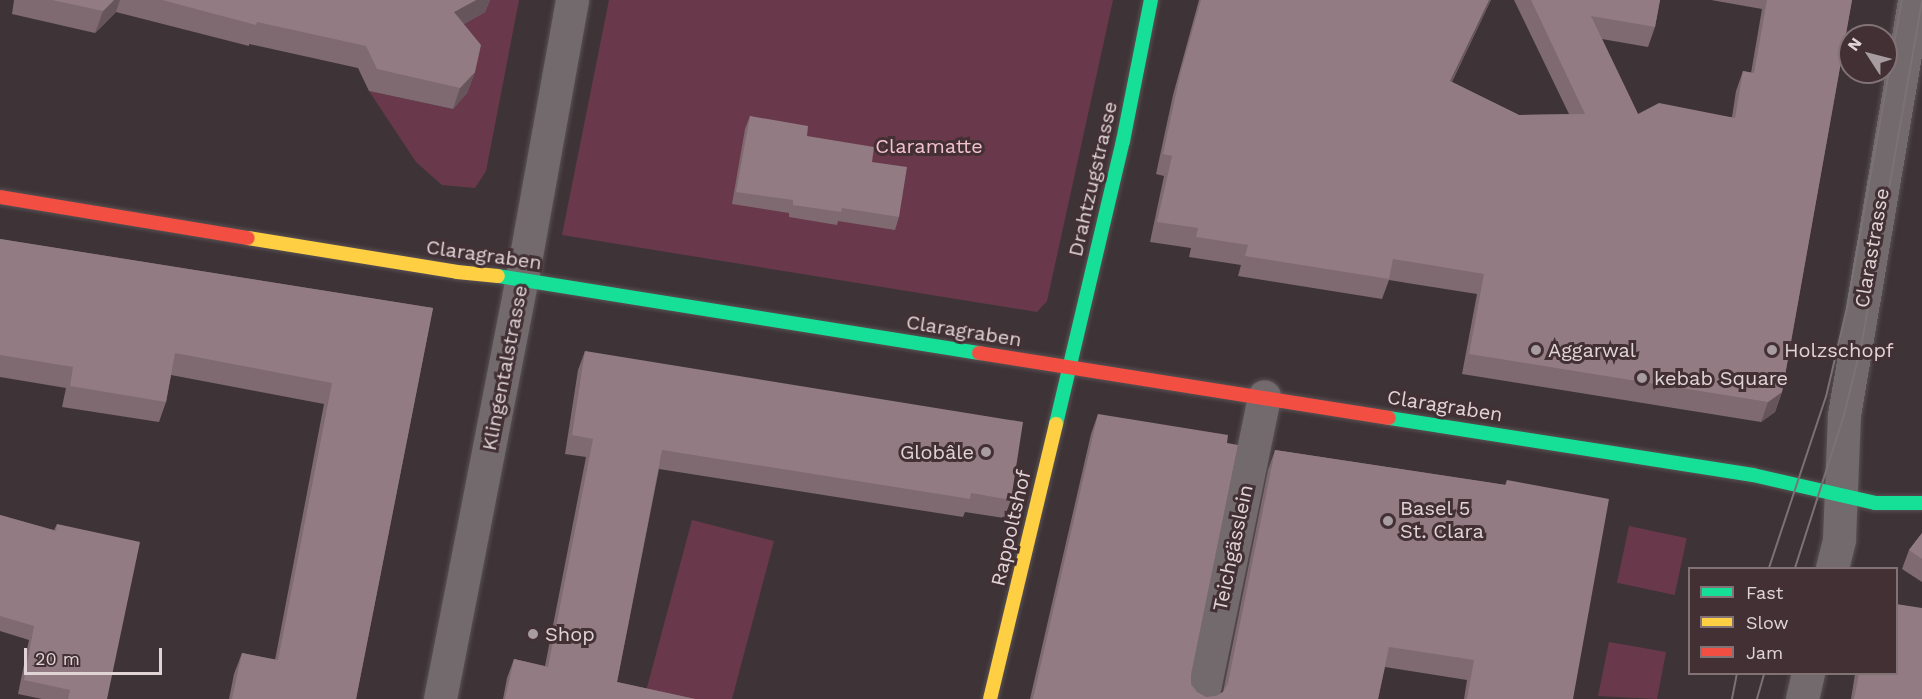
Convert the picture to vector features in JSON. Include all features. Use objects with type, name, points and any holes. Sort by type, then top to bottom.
[{"type":"street","name":"Klingentalstrasse","points":[[440,699],[522,278],[572,0]]},
{"type":"street","name":"Drahtzugstrasse","points":[[1069,367],[1123,141],[1151,0]]},
{"type":"street","name":"Clarastrasse","points":[[1832,567],[1839,539],[1844,415],[1914,0]]},
{"type":"street","name":"Claragraben","points":[[0,197],[457,272],[522,278],[593,292],[1264,396],[1753,475],[1875,503],[1922,503]]},
{"type":"street","name":"Rappoltshof","points":[[990,699],[1069,367]]},
{"type":"street","name":"Teichgässlein","points":[[1202,699],[1264,396]]},
{"type":"street","points":[[1802,699],[1808,675]]},
{"type":"green space","points":[[489,0],[519,0],[486,171],[475,188],[442,185],[416,162],[369,91],[453,109],[465,23]]},
{"type":"green space","name":"Claramatte","points":[[609,0],[1113,0],[1047,301],[1037,312],[562,235]]},
{"type":"green space","points":[[692,520],[774,541],[732,699],[662,699],[645,695]]},
{"type":"green space","points":[[1629,526],[1687,538],[1675,595],[1617,583]]},
{"type":"green space","points":[[1609,642],[1666,652],[1657,699],[1598,696]]},
{"type":"building","points":[[52,0],[114,0],[103,11]]},
{"type":"building","points":[[162,0],[476,0],[454,12],[481,45],[475,72],[460,88],[377,69],[366,46],[257,22],[256,25]]},
{"type":"building","points":[[1201,0],[1489,0],[1450,81],[1519,115],[1585,114],[1531,0],[1660,0],[1655,27],[1591,16],[1638,114],[1659,103],[1735,118],[1743,71],[1754,73],[1767,0],[1852,0],[1848,24],[1838,24],[1838,78],[1782,392],[1768,402],[1469,354],[1484,274],[1393,259],[1389,279],[1245,256],[1248,245],[1196,237],[1198,228],[1157,222],[1172,156],[1163,154],[1180,75]]},
{"type":"building","points":[[750,116],[808,126],[807,136],[874,147],[872,162],[907,167],[899,217],[842,208],[841,212],[793,205],[793,200],[736,192]]},
{"type":"building","points":[[0,239],[433,308],[356,699],[232,699],[242,653],[278,660],[332,383],[175,353],[166,402],[70,386],[73,367],[0,355]]},
{"type":"building","points":[[585,351],[1023,422],[1011,500],[971,493],[970,499],[662,450],[617,682],[695,699],[505,699],[514,659],[548,667],[593,439],[572,435]]},
{"type":"building","points":[[1098,414],[1228,435],[1227,443],[1238,445],[1191,675],[1191,684],[1197,692],[1206,697],[1216,696],[1223,692],[1228,683],[1275,450],[1506,485],[1507,480],[1609,499],[1573,699],[1467,699],[1474,660],[1389,647],[1378,699],[1033,699]]},
{"type":"building","points":[[0,515],[56,531],[57,524],[140,542],[107,699],[68,699],[70,690],[24,680],[34,626],[0,616]]},
{"type":"building","points":[[1922,533],[1922,559],[1909,550]]},
{"type":"building","points":[[1898,604],[1922,608],[1922,699],[1854,699],[1859,675],[1898,675]]},
{"type":"tram line","points":[[1769,567],[1826,397],[1847,308],[1902,0]]},
{"type":"tram line","points":[[1795,567],[1844,415],[1862,342],[1922,0]]},
{"type":"tram line","points":[[1732,699],[1737,675]]},
{"type":"tram line","points":[[1757,699],[1764,675]]},
{"type":"traffic: fast","points":[[1056,424],[1123,141],[1151,0]]},
{"type":"traffic: fast","points":[[498,276],[979,353]]},
{"type":"traffic: fast","points":[[1389,418],[1753,475],[1875,503],[1922,503]]},
{"type":"traffic: slow","points":[[248,238],[457,272],[498,276]]},
{"type":"traffic: slow","points":[[990,699],[1056,424]]},
{"type":"traffic: jam","points":[[0,197],[248,238]]},
{"type":"traffic: jam","points":[[979,353],[1389,418]]},
{"type":"place","name":"Aggarwal","points":[[1536,350]]},
{"type":"place","name":"Holzschopf","points":[[1772,350]]},
{"type":"place","name":"kebab Square","points":[[1642,378]]},
{"type":"place","name":"Globâle","points":[[986,452]]},
{"type":"place","name":"Basel 5 St. Clara","points":[[1388,521]]},
{"type":"place","name":"Shop","points":[[533,634]]}]
